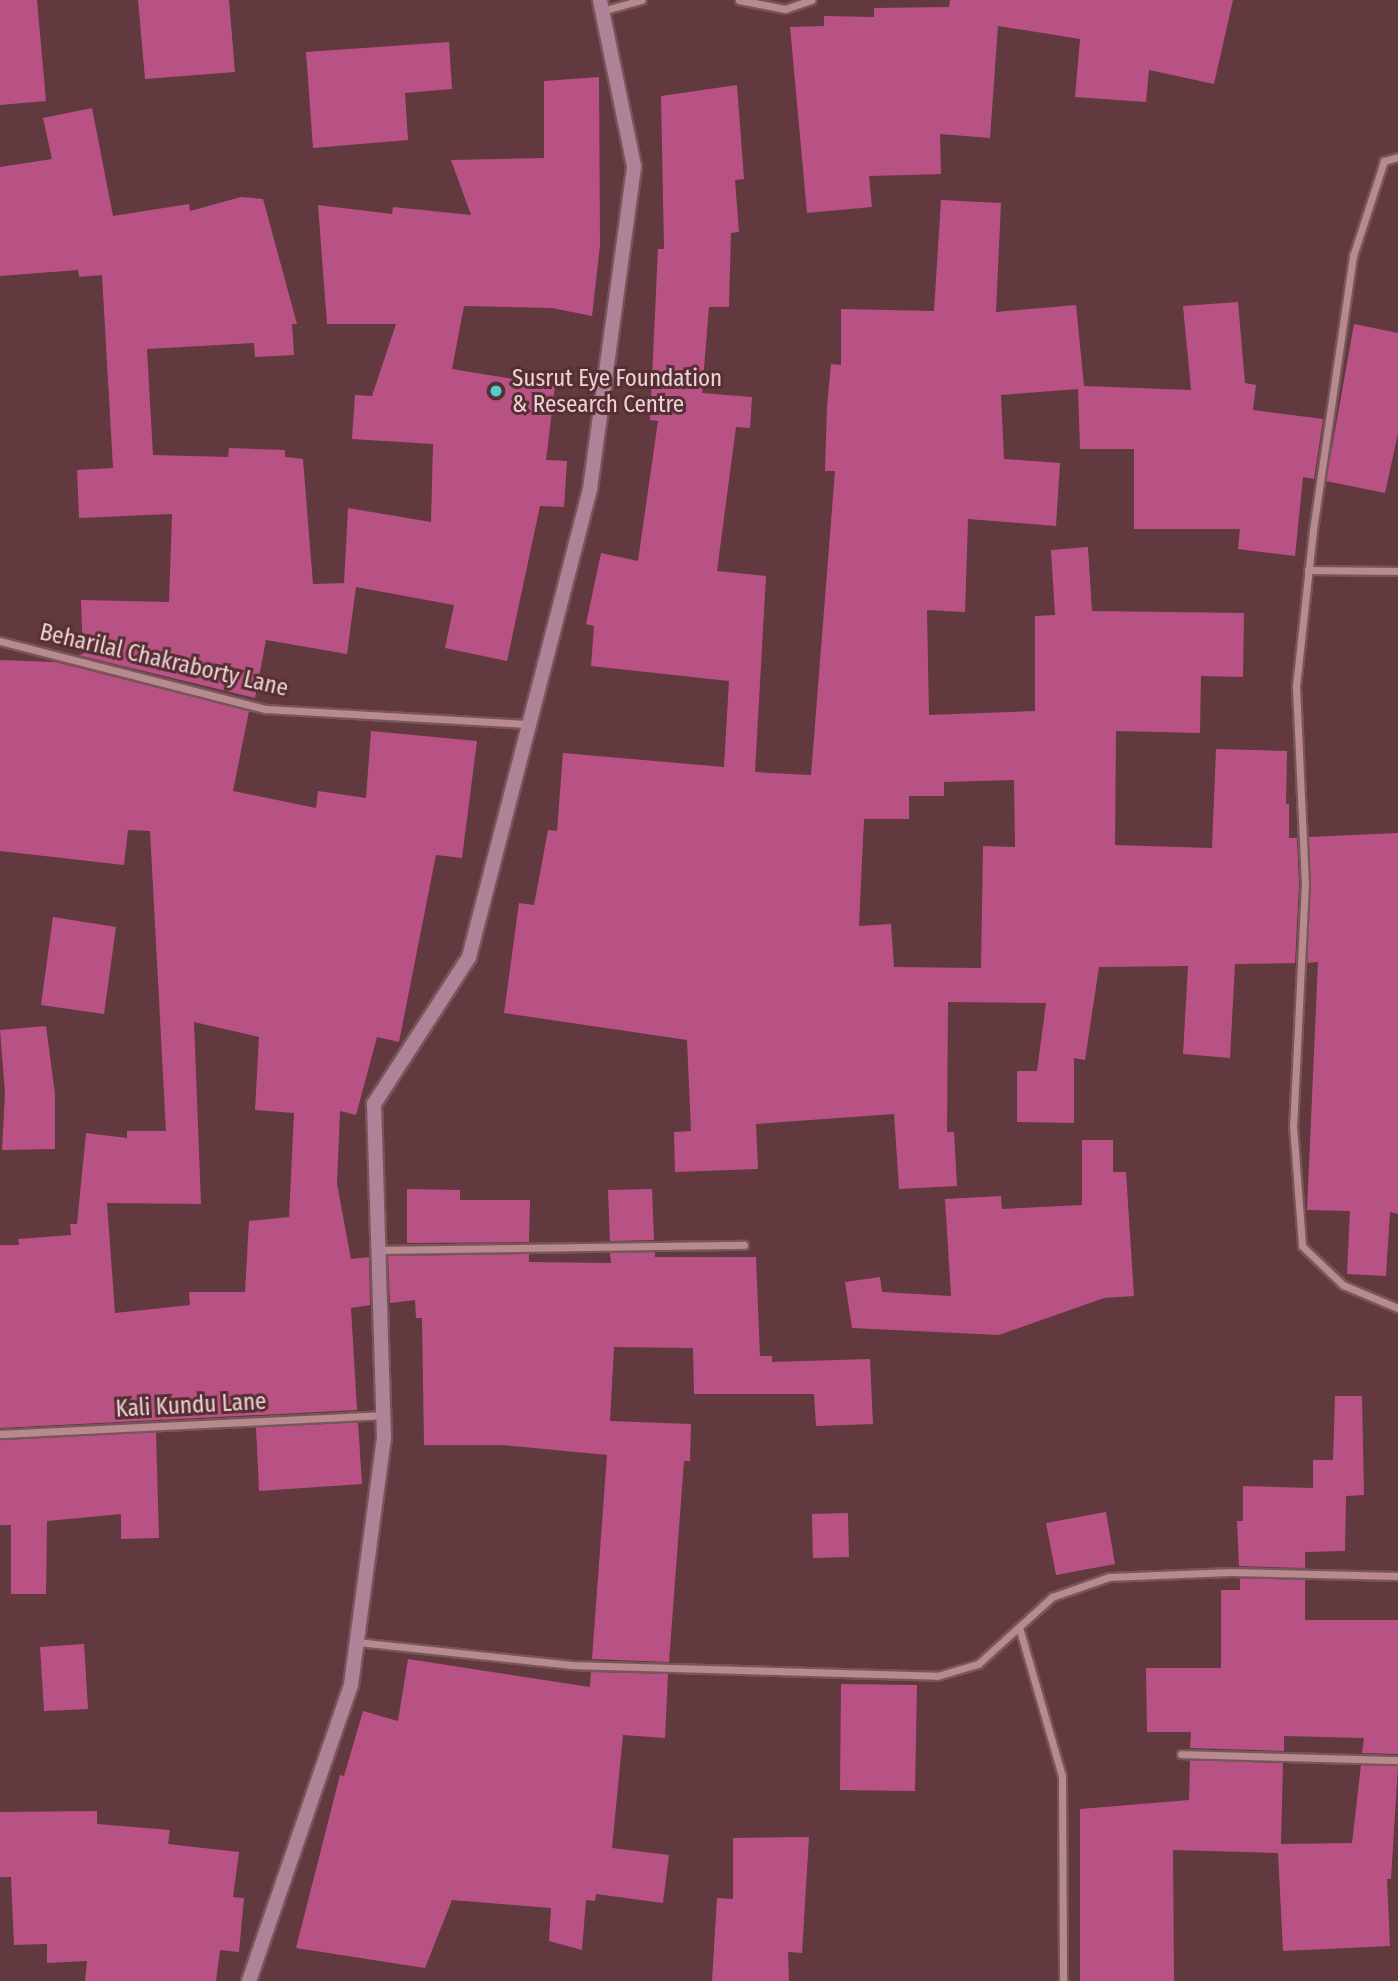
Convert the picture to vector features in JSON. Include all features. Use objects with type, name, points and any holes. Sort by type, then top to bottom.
[{"type":"main road","points":[[249,1981],[351,1685],[384,1439],[374,1104],[469,957],[590,489],[634,166],[601,5]]},
{"type":"street","points":[[601,5],[642,0]]},
{"type":"street","points":[[739,0],[785,9],[811,0]]},
{"type":"street","points":[[1398,157],[1384,161],[1353,256],[1308,570],[1296,687],[1305,883],[1293,1125],[1302,1246],[1343,1285],[1398,1308]]},
{"type":"street","points":[[1308,570],[1398,571]]},
{"type":"street","name":"Beharilal Chakraborty Lane","points":[[0,641],[265,709],[529,724]]},
{"type":"street","points":[[379,1250],[744,1245]]},
{"type":"street","name":"Kali Kundu Lane","points":[[0,1434],[383,1415]]},
{"type":"street","points":[[357,1642],[571,1665],[937,1676],[978,1664],[1052,1597],[1109,1577],[1231,1572],[1398,1576]]},
{"type":"street","points":[[1019,1627],[1062,1776],[1063,1981]]},
{"type":"street","points":[[1181,1754],[1398,1759]]},
{"type":"building","points":[[0,0],[37,0],[46,101],[0,105]]},
{"type":"building","points":[[138,0],[229,0],[235,72],[145,79]]},
{"type":"building","points":[[950,0],[1233,0],[1214,84],[1149,70],[1146,102],[1075,97],[1080,39],[998,26],[990,138],[940,134],[941,174],[869,176],[872,207],[807,213],[790,27],[824,26],[824,16],[874,17],[874,8],[949,7]]},
{"type":"building","points":[[449,42],[452,89],[405,93],[408,140],[313,148],[306,52]]},
{"type":"building","points":[[599,77],[600,245],[592,316],[552,308],[464,306],[452,369],[555,386],[546,460],[567,461],[564,507],[540,506],[507,661],[445,648],[454,605],[356,587],[347,654],[266,640],[255,698],[78,655],[83,654],[81,600],[169,602],[172,514],[79,518],[77,470],[113,468],[102,275],[79,277],[78,270],[0,276],[0,167],[52,159],[43,118],[92,108],[113,216],[189,204],[190,211],[241,197],[263,199],[297,324],[292,324],[294,355],[255,357],[254,343],[147,349],[153,455],[228,457],[229,448],[285,450],[285,457],[303,459],[313,584],[344,583],[348,508],[431,522],[433,444],[352,439],[355,395],[372,396],[396,324],[327,324],[318,205],[392,214],[393,207],[471,215],[451,160],[544,158],[544,81]]},
{"type":"building","points":[[737,85],[744,179],[735,180],[739,232],[731,233],[729,307],[709,307],[702,393],[752,397],[750,428],[736,427],[717,571],[766,576],[755,772],[811,775],[835,471],[825,471],[827,406],[831,364],[841,365],[841,309],[934,311],[941,200],[1001,203],[996,312],[1076,305],[1084,386],[1191,390],[1183,306],[1238,302],[1245,383],[1256,385],[1253,410],[1323,419],[1314,479],[1303,477],[1295,556],[1238,549],[1240,529],[1134,529],[1134,449],[1080,449],[1078,389],[1001,395],[1004,459],[1060,463],[1056,526],[968,519],[965,612],[927,610],[929,715],[1035,711],[1035,616],[1055,615],[1051,550],[1088,547],[1092,611],[1244,613],[1243,677],[1201,676],[1200,733],[1116,731],[1115,845],[1212,848],[1216,749],[1287,751],[1286,804],[1289,804],[1289,838],[1297,838],[1299,883],[1295,963],[1235,964],[1230,1058],[1183,1054],[1188,966],[1099,967],[1085,1060],[1074,1058],[1074,1123],[1017,1122],[1017,1071],[1037,1071],[1046,1003],[948,1002],[947,1132],[954,1132],[957,1186],[899,1189],[894,1114],[756,1124],[758,1169],[675,1172],[674,1132],[691,1131],[687,1040],[504,1013],[519,903],[534,905],[548,830],[557,831],[563,753],[724,767],[729,681],[591,666],[594,626],[586,624],[601,553],[638,561],[658,421],[650,420],[658,249],[664,249],[661,96]],"holes":[[[1014,780],[1015,847],[983,846],[981,968],[894,967],[891,924],[859,926],[864,819],[909,819],[909,796],[944,796],[944,782]]]},
{"type":"building","points":[[1354,324],[1398,333],[1398,433],[1385,493],[1326,481]]},
{"type":"building","points":[[0,660],[55,662],[249,711],[233,791],[316,808],[318,791],[366,798],[371,731],[477,741],[462,858],[436,855],[399,1042],[377,1037],[356,1115],[340,1111],[337,1184],[351,1259],[369,1257],[370,1305],[351,1308],[357,1410],[0,1428],[0,1245],[19,1245],[18,1239],[71,1235],[70,1224],[77,1224],[86,1133],[127,1138],[127,1131],[166,1131],[150,831],[128,830],[124,865],[0,851]],"holes":[[[194,1022],[259,1037],[255,1110],[294,1113],[289,1217],[249,1221],[245,1292],[189,1292],[190,1305],[115,1313],[107,1203],[201,1204]]]},
{"type":"building","points":[[1398,833],[1398,1214],[1390,1212],[1386,1276],[1347,1274],[1350,1211],[1307,1210],[1318,962],[1307,963],[1309,837]]},
{"type":"building","points":[[53,917],[116,927],[104,1014],[41,1005]]},
{"type":"building","points":[[46,1026],[55,1094],[55,1149],[2,1150],[5,1093],[0,1030]]},
{"type":"building","points":[[1082,1140],[1113,1140],[1113,1172],[1126,1172],[1134,1296],[1104,1298],[999,1335],[852,1328],[845,1282],[880,1277],[882,1292],[951,1296],[945,1199],[1001,1196],[1002,1209],[1082,1205]]},
{"type":"building","points":[[407,1189],[460,1190],[460,1200],[530,1200],[529,1242],[407,1243]]},
{"type":"building","points":[[652,1189],[654,1240],[610,1241],[608,1190]]},
{"type":"building","points":[[655,1252],[655,1257],[756,1257],[760,1356],[772,1356],[772,1362],[870,1359],[873,1424],[816,1426],[814,1394],[694,1394],[693,1348],[614,1347],[610,1421],[691,1424],[690,1461],[684,1461],[669,1662],[592,1659],[607,1455],[503,1445],[424,1445],[422,1318],[416,1318],[415,1300],[390,1303],[388,1256],[529,1254],[529,1262],[611,1263],[610,1253]]},
{"type":"building","points":[[1335,1396],[1362,1396],[1364,1495],[1346,1496],[1345,1551],[1305,1552],[1305,1568],[1239,1566],[1237,1521],[1243,1521],[1243,1486],[1313,1488],[1313,1460],[1333,1460]]},
{"type":"building","points":[[358,1422],[362,1484],[259,1491],[256,1427]]},
{"type":"building","points":[[156,1432],[159,1538],[121,1539],[121,1514],[47,1521],[46,1594],[11,1594],[11,1525],[0,1525],[0,1440]]},
{"type":"building","points":[[1106,1512],[1115,1564],[1056,1575],[1046,1523]]},
{"type":"building","points":[[848,1513],[849,1557],[813,1558],[812,1514]]},
{"type":"building","points":[[1240,1578],[1305,1580],[1305,1620],[1398,1620],[1398,1754],[1362,1753],[1364,1738],[1284,1736],[1284,1751],[1190,1748],[1191,1732],[1147,1732],[1146,1668],[1221,1668],[1221,1590],[1240,1590]]},
{"type":"building","points":[[84,1644],[88,1709],[44,1711],[40,1647]]},
{"type":"building","points":[[408,1659],[590,1687],[591,1672],[668,1674],[665,1738],[623,1735],[612,1848],[669,1855],[663,1903],[596,1894],[595,1901],[586,1900],[582,1950],[549,1941],[551,1908],[452,1900],[425,1968],[296,1948],[340,1775],[344,1776],[363,1711],[398,1721]]},
{"type":"building","points":[[841,1684],[917,1685],[915,1791],[840,1790]]},
{"type":"building","points":[[1190,1760],[1283,1763],[1281,1844],[1352,1843],[1361,1765],[1398,1766],[1391,1879],[1387,1879],[1390,1946],[1283,1951],[1278,1853],[1173,1850],[1174,1981],[1080,1981],[1080,1809],[1189,1800]]},
{"type":"building","points":[[97,1811],[97,1824],[170,1830],[168,1844],[239,1852],[233,1897],[244,1898],[239,1952],[220,1950],[216,1981],[85,1981],[87,1961],[47,1963],[47,1944],[14,1945],[11,1877],[0,1877],[0,1812]]},
{"type":"building","points":[[809,1837],[802,1953],[788,1952],[789,1981],[712,1981],[717,1898],[733,1899],[733,1838]]},
{"type":"place","name":"Susrut Eye Foundation & Research Centre","points":[[496,391]]}]
